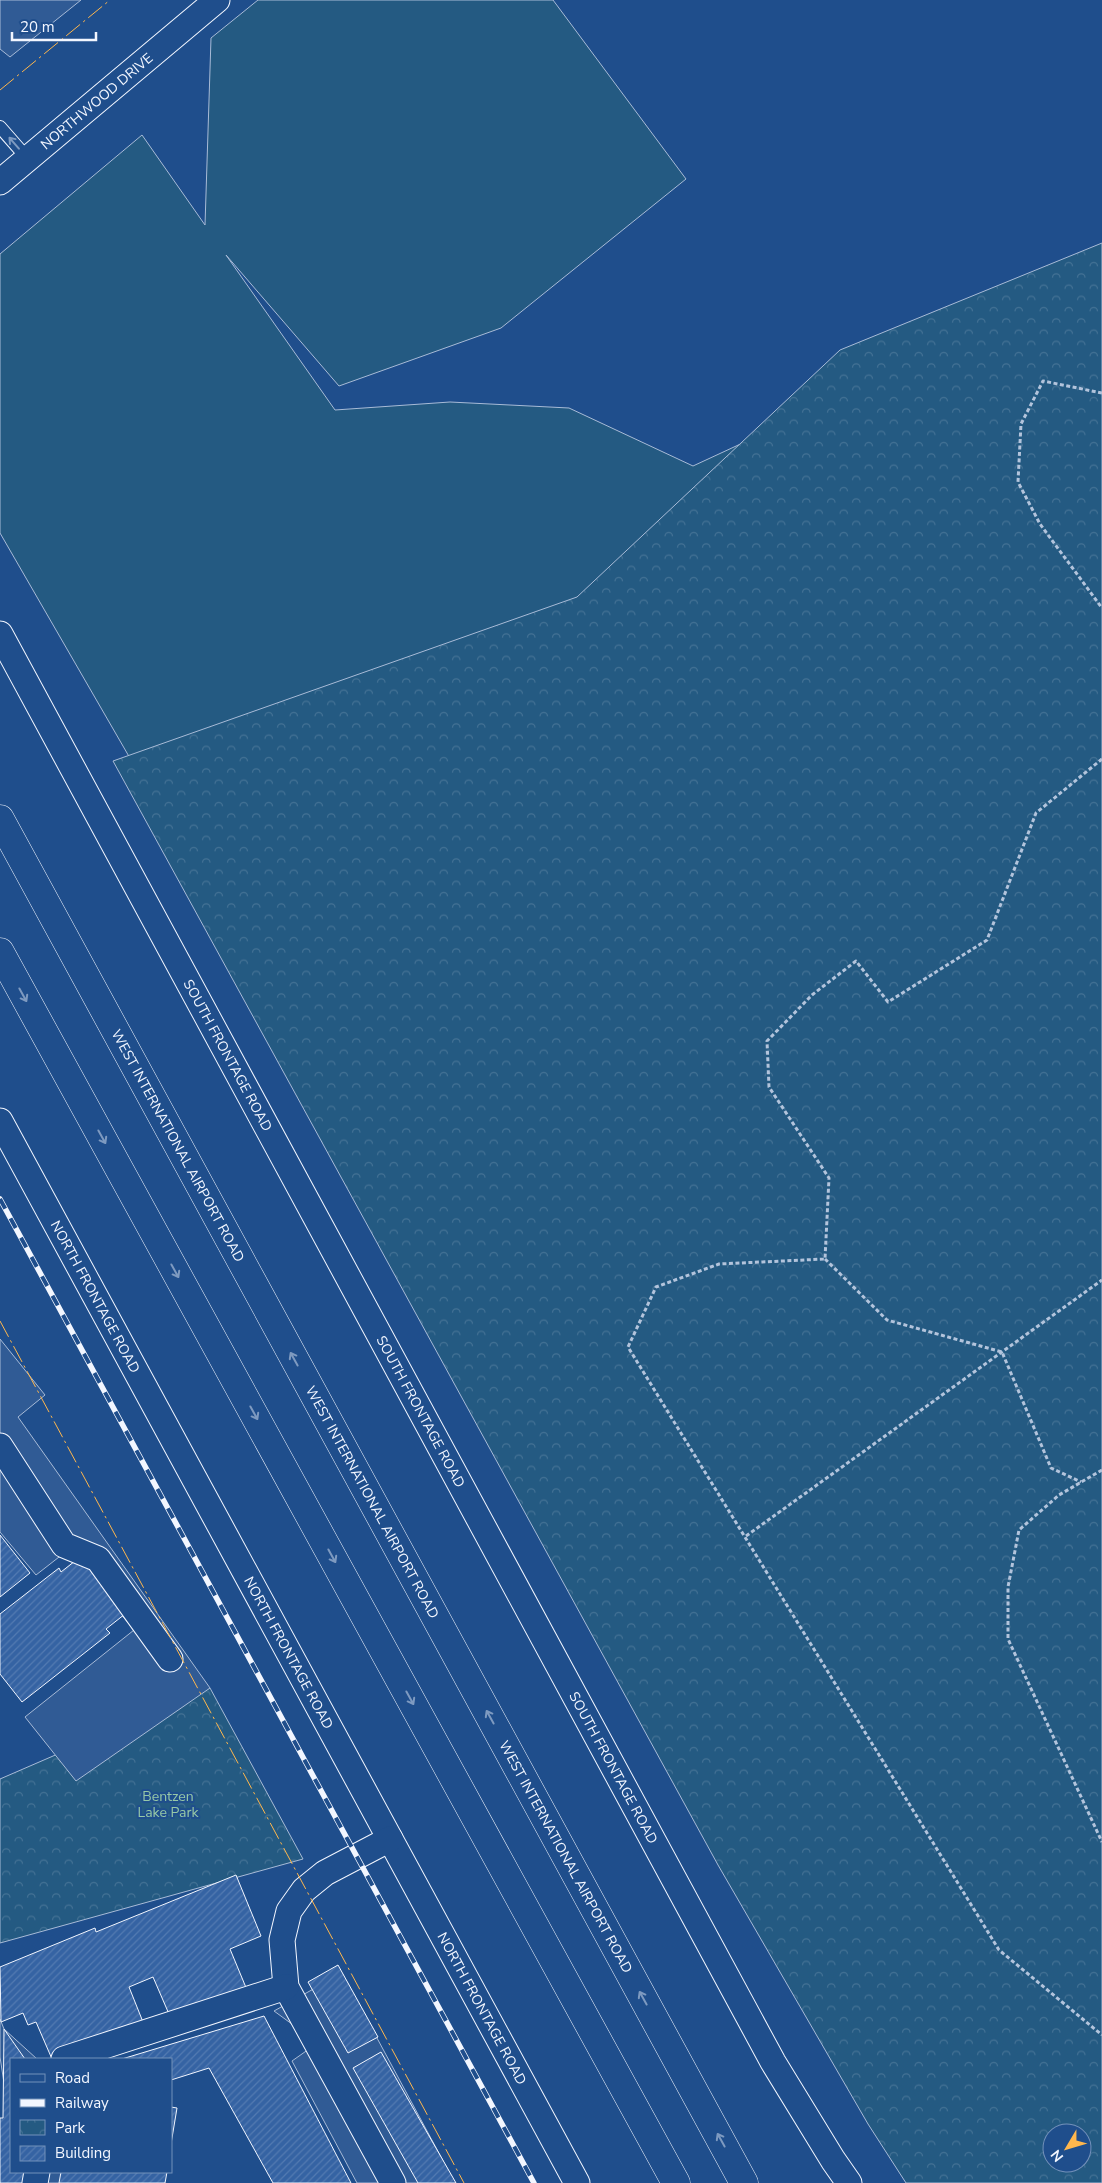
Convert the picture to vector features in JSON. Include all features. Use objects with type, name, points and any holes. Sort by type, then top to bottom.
[{"type":"main road","name":"WEST INTERNATIONAL AIRPORT ROAD","points":[[0,819],[744,2183]]},
{"type":"main road","points":[[0,952],[676,2183]]},
{"type":"street","name":"NORTHWOOD DRIVE","points":[[0,182],[218,0]]},
{"type":"street","name":"SOUTH FRONTAGE ROAD","points":[[0,634],[773,2062],[849,2183]]},
{"type":"street","name":"NORTH FRONTAGE ROAD","points":[[0,1122],[577,2183]]},
{"type":"street","points":[[0,1446],[64,1545],[98,1559],[170,1659]]},
{"type":"street","points":[[390,1839],[325,1873],[304,1890],[289,1911],[282,1940],[286,1986],[393,2183]]},
{"type":"street","points":[[67,2058],[286,1986]]},
{"type":"lane","points":[[0,127],[28,159]]},
{"type":"path","points":[[1102,393],[1043,381],[1021,424],[1018,482],[1040,524],[1102,608]]},
{"type":"path","points":[[1002,1352],[886,1320],[825,1258],[829,1178],[769,1087],[767,1041],[812,995],[856,961],[888,1002],[987,940],[1036,812],[1102,758]]},
{"type":"path","points":[[825,1258],[719,1264],[656,1288],[628,1346],[999,1950],[1102,2035]]},
{"type":"path","points":[[746,1536],[1102,1280]]},
{"type":"path","points":[[1002,1352],[1052,1468],[1081,1482]]},
{"type":"path","points":[[1102,1470],[1059,1496],[1019,1530],[1008,1587],[1008,1639],[1102,1842]]},
{"type":"green space","points":[[258,0],[553,0],[686,179],[501,328],[339,386],[226,255],[335,410],[450,402],[569,408],[693,466],[911,365],[239,947],[0,533],[0,254],[142,135],[205,225],[211,38]]},
{"type":"green space","points":[[1102,243],[1102,2183],[906,2183],[868,2124],[718,1865],[113,761],[577,597],[840,350]]},
{"type":"green space","name":"Bentzen Lake Park","points":[[210,1688],[303,1859],[0,1943],[0,1779]]},
{"type":"shaded area","points":[[0,0],[81,0],[10,57],[0,49]]},
{"type":"shaded area","points":[[0,1339],[45,1395],[18,1417],[210,1688],[76,1781],[25,1717],[134,1630],[68,1550],[36,1575],[0,1532]]},
{"type":"shaded area","points":[[342,1973],[455,2183],[357,2183],[292,2061],[309,2049],[296,2027],[274,2011]]},
{"type":"shaded area","points":[[0,2019],[4,2029],[36,2058],[10,2058],[10,2173],[66,2173],[65,2183],[0,2183],[6,2096],[0,2057]]},
{"type":"building","points":[[0,1535],[30,1573],[0,1597]]},
{"type":"building","points":[[80,1557],[125,1614],[106,1629],[110,1633],[22,1702],[0,1674],[0,1614],[59,1568],[61,1572]]},
{"type":"building","points":[[236,1875],[261,1936],[230,1949],[247,1990],[172,2021],[153,1977],[129,1987],[143,2022],[52,2058],[36,2022],[28,2025],[23,2013],[1,2022],[0,1967],[95,1928],[96,1932]]},
{"type":"building","points":[[338,1965],[378,2037],[348,2053],[308,1982]]},
{"type":"building","points":[[264,2016],[351,2183],[273,2183],[209,2068],[172,2080],[172,2058],[125,2058]]},
{"type":"building","points":[[4,2029],[24,2058],[10,2058],[10,2173],[30,2173],[28,2183],[0,2183],[0,2118],[3,2118]]},
{"type":"building","points":[[381,2052],[456,2183],[418,2183],[353,2068]]},
{"type":"building","points":[[172,2107],[177,2108],[172,2138]]},
{"type":"building","points":[[61,2173],[167,2173],[165,2183],[59,2183]]},
{"type":"railway","points":[[0,1199],[534,2183]]},
{"type":"power","points":[[0,90],[110,0]]},
{"type":"power","points":[[0,1321],[464,2183]]}]
